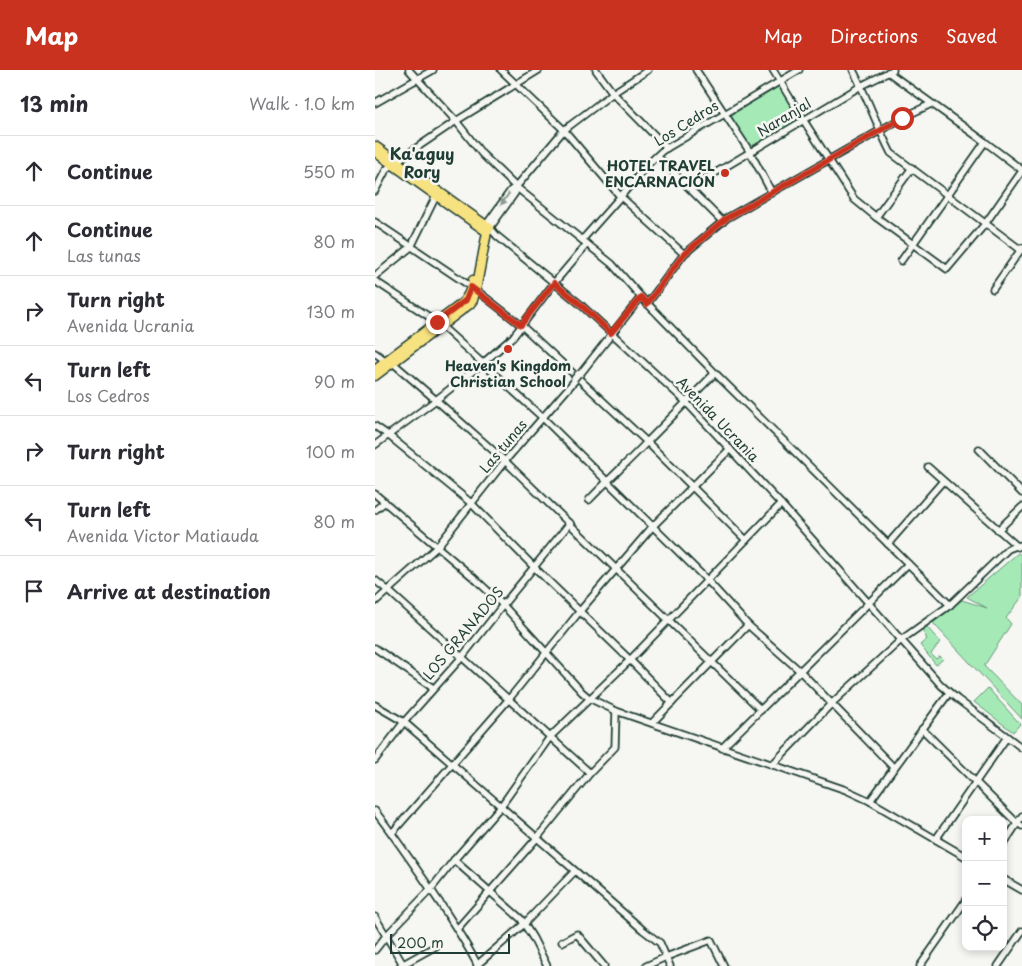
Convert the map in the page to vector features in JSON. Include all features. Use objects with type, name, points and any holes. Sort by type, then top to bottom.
[{"type":"main road","name":"Avenida Ucrania","points":[[375,146],[395,163],[487,229]]},
{"type":"main road","name":"Avenida Ucrania","points":[[375,152],[395,163]]},
{"type":"main road","points":[[375,376],[389,362],[439,324],[466,300],[474,289],[487,229]]},
{"type":"main road","points":[[375,369],[389,362]]},
{"type":"street","points":[[409,70],[456,121],[482,154],[516,187],[612,264],[647,304],[715,373],[950,605]]},
{"type":"street","points":[[375,103],[433,70]]},
{"type":"street","points":[[501,70],[564,130],[621,196],[684,254]]},
{"type":"street","points":[[375,191],[386,170],[395,163],[456,121],[539,70]]},
{"type":"street","points":[[597,70],[613,93],[667,148]]},
{"type":"street","points":[[487,229],[511,190],[516,187],[564,130],[613,93],[648,70]]},
{"type":"street","points":[[696,70],[750,152],[772,193]]},
{"type":"street","points":[[773,70],[850,195],[876,217],[947,269],[985,224],[1022,171],[931,104],[890,71]]},
{"type":"street","name":"Los Cedros","points":[[375,445],[483,363],[513,336],[621,196],[657,156],[667,148],[799,70]]},
{"type":"street","points":[[853,70],[891,153],[1021,249],[993,289]]},
{"type":"street","name":"Naranjal","points":[[690,188],[861,86],[890,71]]},
{"type":"street","points":[[647,304],[684,254],[723,222],[880,131],[931,104]]},
{"type":"street","points":[[901,262],[985,142]]},
{"type":"street","points":[[657,156],[723,222]]},
{"type":"street","points":[[876,217],[912,168]]},
{"type":"street","points":[[375,276],[411,247],[438,194]]},
{"type":"street","points":[[375,222],[474,289],[521,325],[647,442],[746,540]]},
{"type":"street","name":"Avenida Ucrania","points":[[487,229],[580,304],[685,401],[781,504],[949,693],[1022,748]]},
{"type":"street","points":[[375,281],[439,324],[543,418],[707,580],[748,625],[800,672],[894,768]]},
{"type":"street","name":"Las tunas","points":[[375,602],[437,546],[641,297]]},
{"type":"street","points":[[375,353],[436,400],[505,461],[761,710]]},
{"type":"street","points":[[589,500],[685,401],[715,373]]},
{"type":"street","points":[[375,426],[472,504],[672,703]]},
{"type":"street","points":[[979,449],[1022,493]]},
{"type":"street","points":[[392,833],[509,700],[653,526],[730,450]]},
{"type":"street","points":[[928,467],[998,530],[1020,546]]},
{"type":"street","points":[[888,544],[943,481]]},
{"type":"street","points":[[375,494],[503,605],[589,698],[652,723],[846,790],[962,855]]},
{"type":"street","points":[[375,510],[385,502]]},
{"type":"street","points":[[375,950],[431,889],[501,806],[551,737],[630,660],[781,504]]},
{"type":"street","points":[[998,530],[1022,507]]},
{"type":"street","name":"LOS GRANADOS","points":[[375,760],[570,524]]},
{"type":"street","points":[[772,765],[831,704],[901,640],[950,605],[1008,549],[1020,546]]},
{"type":"street","points":[[722,748],[908,564]]},
{"type":"street","points":[[375,580],[590,773]]},
{"type":"street","points":[[652,723],[748,625]]},
{"type":"street","points":[[375,648],[433,688]]},
{"type":"street","points":[[870,802],[949,693]]},
{"type":"street","points":[[375,705],[405,722],[660,943],[671,966]]},
{"type":"street","points":[[457,929],[537,838],[590,773],[615,747],[616,710]]},
{"type":"street","points":[[922,729],[1020,824]]},
{"type":"street","points":[[935,839],[1007,738]]},
{"type":"street","points":[[375,811],[431,889],[457,929],[477,965],[524,924],[575,871]]},
{"type":"street","points":[[1007,840],[1020,824],[1022,816]]},
{"type":"street","points":[[375,825],[381,819]]},
{"type":"street","points":[[454,860],[521,919],[547,966]]},
{"type":"street","points":[[1007,881],[1022,890]]},
{"type":"street","points":[[920,966],[962,906]]},
{"type":"street","points":[[375,917],[402,965],[436,946]]},
{"type":"street","points":[[998,966],[1022,931]]},
{"type":"street","points":[[562,942],[577,934],[604,966]]},
{"type":"street","points":[[645,966],[711,940],[725,966]]},
{"type":"green space","points":[[782,84],[804,117],[751,148],[730,116]]},
{"type":"green space","points":[[1018,553],[1022,556],[1022,597],[1006,618],[1011,624],[984,666],[1022,705],[1022,719],[933,623],[962,600],[987,608],[967,597]]},
{"type":"green space","points":[[927,627],[940,642],[931,654],[936,659],[940,656],[943,659],[936,665],[920,645],[927,639],[922,630]]},
{"type":"green space","points":[[988,688],[1020,724],[1013,732],[974,702]]},
{"type":"place","name":"HOTEL TRAVEL ENCARNACIÓN","points":[[725,173]]},
{"type":"place","name":"Heaven's Kingdom Christian School","points":[[508,349]]},
{"type":"district","name":"Ka'aguy Rory","points":[[422,162]]},
{"type":"route","points":[[437,322],[466,300],[471,287],[521,325],[554,283],[611,333],[641,297],[647,304],[684,254],[727,218],[902,118]]}]
